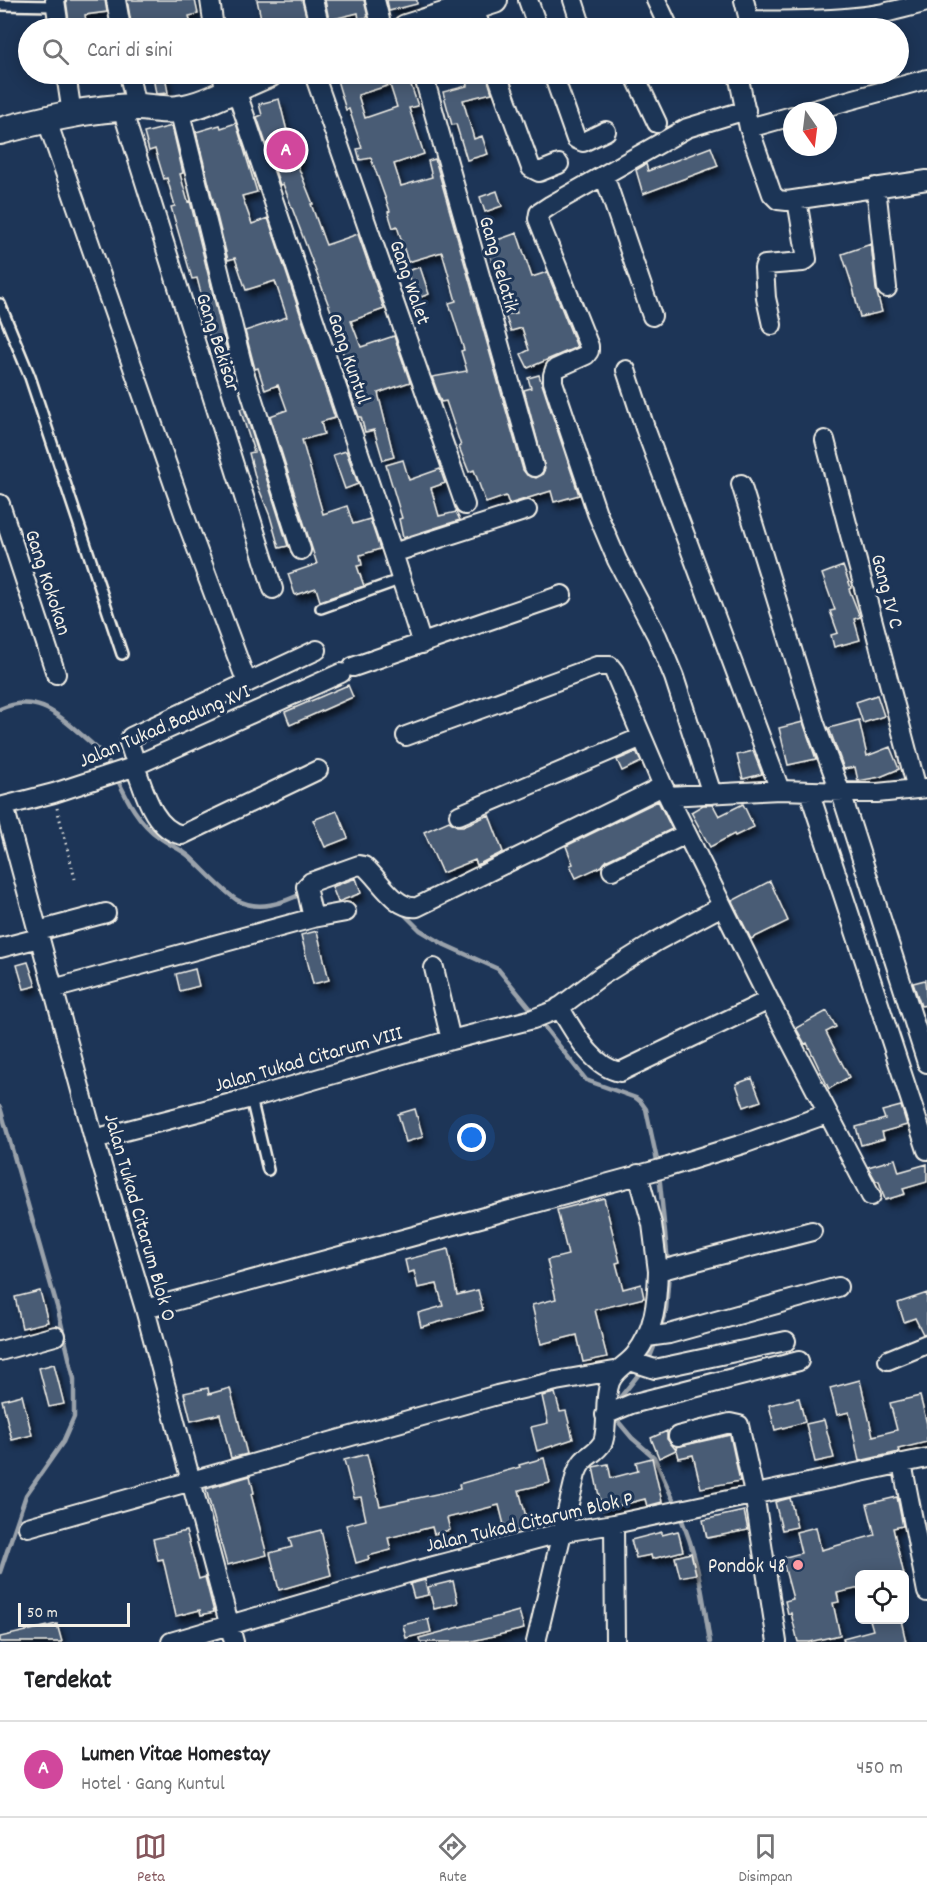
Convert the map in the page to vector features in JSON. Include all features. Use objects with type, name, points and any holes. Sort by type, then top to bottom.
[{"type":"street","points":[[116,0],[119,18]]},
{"type":"street","points":[[210,0],[213,18]]},
{"type":"street","points":[[224,0],[225,18]]},
{"type":"street","points":[[313,0],[318,18]]},
{"type":"street","points":[[375,0],[380,18]]},
{"type":"street","points":[[528,0],[534,18]]},
{"type":"street","points":[[573,0],[579,18]]},
{"type":"street","points":[[656,0],[664,18]]},
{"type":"street","points":[[744,0],[746,18]]},
{"type":"street","points":[[842,18],[874,15],[925,2]]},
{"type":"street","points":[[55,3],[57,18]]},
{"type":"street","points":[[441,18],[477,7]]},
{"type":"street","points":[[909,84],[927,79]]},
{"type":"street","points":[[68,84],[72,114]]},
{"type":"street","name":"Gang Bekisar","points":[[129,84],[129,108],[273,589]]},
{"type":"street","points":[[0,131],[46,118],[72,114],[129,108],[179,109],[232,84]]},
{"type":"street","name":"Gang Kuntul","points":[[241,84],[422,644]]},
{"type":"street","name":"Gang Walet","points":[[318,84],[465,505]]},
{"type":"street","name":"Gang Gelatik","points":[[426,84],[534,467]]},
{"type":"street","points":[[501,84],[531,168],[539,172],[560,164]]},
{"type":"street","points":[[557,84],[576,139],[583,142],[606,131]]},
{"type":"street","points":[[639,84],[657,123]]},
{"type":"street","points":[[740,84],[748,119],[775,198],[787,201],[797,200],[927,180]]},
{"type":"street","points":[[837,104],[909,84]]},
{"type":"street","points":[[179,109],[244,372],[301,550]]},
{"type":"street","points":[[712,794],[674,677],[657,636],[617,560],[597,513],[553,382],[555,369],[586,356],[589,346],[538,219],[539,213],[551,205],[687,128],[783,117]]},
{"type":"street","points":[[46,118],[188,525],[248,682]]},
{"type":"street","points":[[604,175],[652,316]]},
{"type":"street","points":[[876,187],[887,288]]},
{"type":"street","points":[[772,325],[766,298],[765,265],[803,262],[807,259],[797,200]]},
{"type":"street","points":[[626,370],[649,439],[780,790]]},
{"type":"street","name":"Gang IV C","points":[[825,440],[922,789]]},
{"type":"street","points":[[741,484],[815,724],[841,793],[927,1063]]},
{"type":"street","name":"Gang Kokokan","points":[[0,504],[56,674]]},
{"type":"street","points":[[393,552],[527,510]]},
{"type":"street","name":"Jalan Tukad Badung XVI","points":[[2,806],[100,778],[347,670],[562,595]]},
{"type":"street","points":[[317,650],[131,737],[129,743],[133,763],[151,807],[166,826],[182,835],[318,770]]},
{"type":"street","points":[[406,736],[606,664],[610,666],[686,834],[827,1114],[871,1196]]},
{"type":"street","points":[[459,814],[642,737]]},
{"type":"street","points":[[311,912],[306,887],[311,882],[359,865],[364,866],[393,897],[407,906],[417,906],[665,791],[712,794],[780,790],[877,793],[922,789]]},
{"type":"street","points":[[809,791],[927,1150]]},
{"type":"street","name":"Jalan Tukad Citarum Blok O","points":[[2,806],[192,1482],[231,1634]]},
{"type":"street","points":[[612,870],[686,834]]},
{"type":"street","name":"Jalan Tukad Citarum VIII","points":[[94,1139],[251,1098],[533,1019],[557,1008],[601,975],[722,906]]},
{"type":"street","points":[[53,990],[311,912],[346,912]]},
{"type":"street","points":[[0,948],[106,913]]},
{"type":"street","points":[[434,968],[452,1040]]},
{"type":"street","points":[[557,1008],[599,1063],[610,1071],[620,1072],[769,1000]]},
{"type":"street","points":[[144,1309],[668,1167],[746,1143],[827,1114]]},
{"type":"street","points":[[28,1527],[497,1395],[556,1381],[614,1371],[631,1362],[648,1337],[656,1312],[660,1271],[643,1173]]},
{"type":"street","points":[[660,1271],[812,1231]]},
{"type":"street","points":[[648,1337],[669,1334],[838,1287]]},
{"type":"street","points":[[0,1351],[55,1336]]},
{"type":"street","points":[[631,1362],[655,1369],[786,1341]]},
{"type":"street","points":[[888,1360],[927,1344]]},
{"type":"street","points":[[611,1411],[799,1361]]},
{"type":"street","points":[[536,1642],[576,1474],[584,1457],[599,1448],[603,1442],[611,1411],[606,1395],[614,1371]]},
{"type":"street","points":[[678,1436],[730,1423],[739,1425],[754,1493],[777,1642]]},
{"type":"street","name":"Jalan Tukad Citarum Blok P","points":[[171,1642],[231,1634],[415,1571],[563,1532],[614,1524],[927,1458]]},
{"type":"street","points":[[902,1463],[927,1592]]},
{"type":"street","points":[[614,1524],[615,1642]]},
{"type":"lane","points":[[0,4],[55,3]]},
{"type":"lane","points":[[0,304],[30,376],[122,654]]},
{"type":"lane","points":[[321,608],[402,579]]},
{"type":"lane","points":[[251,1098],[268,1170]]},
{"type":"path","points":[[54,793],[75,879]]},
{"type":"building","points":[[66,0],[105,0],[107,12],[85,15],[85,18],[69,18]]},
{"type":"building","points":[[127,0],[195,0],[198,14],[189,16],[190,18],[130,18]]},
{"type":"building","points":[[257,0],[302,0],[306,18],[261,18]]},
{"type":"building","points":[[325,0],[364,0],[368,17],[359,18],[358,13],[329,18]]},
{"type":"building","points":[[387,0],[417,0],[417,4],[389,11]]},
{"type":"building","points":[[154,84],[166,84],[168,93],[156,94]]},
{"type":"building","points":[[338,84],[411,84],[418,106],[409,108],[424,154],[394,164],[401,186],[432,177],[428,161],[435,159],[523,470],[527,475],[536,478],[542,475],[545,469],[524,390],[531,388],[528,378],[539,375],[579,495],[554,502],[551,491],[509,504],[506,496],[486,503],[474,470],[469,472],[459,447],[461,446],[446,401],[441,402],[432,377],[467,371],[461,351],[464,350],[449,303],[456,301],[442,252],[408,262],[397,226],[393,228],[388,212],[390,211],[371,158],[360,160],[357,149],[362,148],[349,109],[346,110]],"holes":[[[390,85],[397,107],[365,118],[358,95]]]},
{"type":"building","points":[[467,84],[489,84],[492,93],[463,100],[474,139],[482,136],[488,154],[467,160],[456,124],[452,125],[443,92],[467,86]]},
{"type":"building","points":[[279,99],[287,131],[291,130],[302,162],[297,164],[326,245],[358,234],[384,309],[351,321],[361,347],[394,336],[410,382],[378,393],[394,457],[383,460],[374,430],[365,432],[346,381],[352,379],[338,339],[335,322],[283,184],[280,185],[257,117],[262,115],[259,104]]},
{"type":"building","points":[[236,123],[257,192],[242,196],[252,224],[268,218],[335,418],[321,422],[324,434],[302,440],[323,514],[347,506],[353,524],[370,519],[380,549],[360,555],[362,565],[357,566],[364,586],[320,601],[316,588],[295,595],[288,574],[317,564],[270,416],[287,410],[278,385],[265,390],[258,368],[255,369],[245,331],[287,317],[275,281],[246,290],[235,258],[228,260],[196,132]]},
{"type":"building","points":[[172,126],[183,173],[180,174],[188,202],[190,201],[233,375],[226,377],[215,339],[210,340],[197,278],[192,279],[171,207],[175,206],[167,178],[164,179],[155,149],[149,151],[144,133]]},
{"type":"building","points":[[711,147],[718,166],[643,194],[636,170],[646,164],[648,171]]},
{"type":"building","points":[[497,191],[502,206],[485,212],[480,197]]},
{"type":"building","points":[[517,233],[532,277],[547,272],[577,347],[528,368],[521,354],[529,350],[522,328],[511,331],[505,315],[517,313],[504,274],[497,276],[486,244]]},
{"type":"building","points":[[871,244],[876,289],[882,312],[860,317],[842,254]]},
{"type":"building","points":[[420,267],[429,294],[416,299],[407,271]]},
{"type":"building","points":[[244,408],[288,546],[279,548],[270,516],[257,484],[249,453],[254,452],[240,409]]},
{"type":"building","points":[[346,451],[358,484],[345,489],[333,455]]},
{"type":"building","points":[[403,460],[409,480],[440,469],[445,483],[431,488],[439,516],[456,512],[460,520],[403,538],[399,519],[402,518],[386,465]]},
{"type":"building","points":[[843,566],[860,617],[854,619],[860,640],[834,647],[831,635],[838,633],[830,611],[835,610],[822,574]]},
{"type":"building","points":[[348,685],[353,697],[290,725],[285,712]]},
{"type":"building","points":[[877,695],[884,716],[863,723],[856,702]]},
{"type":"building","points":[[859,720],[867,756],[890,747],[899,769],[880,777],[858,781],[855,767],[844,769],[829,728]]},
{"type":"building","points":[[803,722],[816,759],[788,765],[779,728]]},
{"type":"building","points":[[753,751],[762,774],[743,779],[737,755]]},
{"type":"building","points":[[636,752],[641,762],[622,771],[617,760]]},
{"type":"building","points":[[658,801],[672,829],[607,860],[602,866],[576,878],[570,865],[573,864],[566,846]]},
{"type":"building","points":[[743,804],[754,827],[735,836],[734,834],[710,847],[691,812],[703,805],[713,805],[719,816]]},
{"type":"building","points":[[337,811],[348,838],[325,847],[313,820]]},
{"type":"building","points":[[489,815],[503,852],[477,865],[475,860],[442,873],[424,832],[449,821],[457,826],[463,826]]},
{"type":"building","points":[[356,878],[361,893],[338,902],[332,887]]},
{"type":"building","points":[[770,881],[788,921],[751,939],[732,901]]},
{"type":"building","points":[[317,931],[329,980],[313,984],[301,935]]},
{"type":"building","points":[[28,962],[36,986],[24,989],[17,965]]},
{"type":"building","points":[[195,969],[199,986],[180,991],[176,974]]},
{"type":"building","points":[[925,980],[927,1005],[921,1006],[913,983]]},
{"type":"building","points":[[827,1011],[836,1027],[826,1032],[849,1077],[829,1089],[807,1043],[805,1044],[796,1028]]},
{"type":"building","points":[[752,1078],[761,1101],[744,1107],[736,1084]]},
{"type":"building","points":[[901,1106],[907,1125],[882,1132],[884,1139],[861,1145],[856,1127],[885,1119],[882,1111]]},
{"type":"building","points":[[415,1109],[423,1137],[406,1142],[398,1114]]},
{"type":"building","points":[[895,1159],[899,1172],[927,1164],[927,1182],[903,1189],[905,1194],[885,1200],[879,1181],[876,1181],[868,1167]]},
{"type":"building","points":[[604,1198],[620,1262],[616,1263],[623,1289],[641,1284],[644,1298],[595,1310],[607,1357],[583,1362],[577,1335],[541,1344],[532,1305],[556,1299],[547,1260],[568,1255],[557,1210]]},
{"type":"building","points":[[448,1249],[457,1295],[478,1290],[483,1310],[421,1327],[418,1313],[443,1306],[437,1284],[418,1288],[414,1271],[408,1273],[405,1260]]},
{"type":"building","points":[[40,1291],[48,1322],[22,1328],[15,1297]]},
{"type":"building","points":[[927,1293],[927,1333],[923,1334],[915,1318],[904,1322],[898,1303]]},
{"type":"building","points":[[54,1364],[64,1404],[49,1407],[39,1368]]},
{"type":"building","points":[[860,1380],[873,1436],[897,1430],[890,1403],[920,1396],[927,1424],[927,1442],[898,1449],[899,1452],[859,1461],[849,1412],[837,1415],[830,1388]]},
{"type":"building","points":[[208,1388],[209,1394],[230,1388],[247,1454],[231,1458],[220,1414],[191,1421],[184,1393]]},
{"type":"building","points":[[555,1393],[560,1412],[566,1411],[573,1439],[537,1451],[531,1427],[548,1423],[542,1396]]},
{"type":"building","points":[[22,1395],[32,1435],[12,1440],[2,1400]]},
{"type":"building","points":[[799,1398],[805,1422],[775,1430],[769,1405]]},
{"type":"building","points":[[824,1420],[834,1458],[815,1462],[806,1424]]},
{"type":"building","points":[[667,1431],[667,1439],[676,1450],[659,1458],[651,1438]]},
{"type":"building","points":[[730,1435],[740,1481],[701,1488],[693,1455],[679,1458],[676,1447]]},
{"type":"building","points":[[367,1454],[380,1506],[460,1489],[459,1484],[544,1458],[550,1483],[519,1490],[529,1528],[506,1533],[499,1505],[447,1518],[450,1530],[434,1534],[432,1527],[388,1538],[391,1550],[368,1556],[369,1559],[356,1563],[346,1525],[366,1520],[361,1497],[354,1498],[344,1460]]},
{"type":"building","points":[[652,1458],[662,1502],[647,1506],[645,1499],[602,1510],[593,1467],[608,1464],[611,1478],[638,1471],[636,1462]]},
{"type":"building","points":[[250,1476],[254,1493],[251,1494],[267,1555],[227,1565],[206,1489]]},
{"type":"building","points":[[897,1497],[903,1526],[893,1528],[903,1570],[855,1570],[855,1589],[837,1593],[839,1602],[833,1603],[840,1635],[809,1642],[798,1642],[791,1613],[788,1614],[785,1601],[793,1599],[782,1558],[801,1553],[796,1532],[816,1527],[821,1550],[875,1535],[867,1504]]},
{"type":"building","points":[[790,1498],[797,1527],[782,1530],[775,1502]]},
{"type":"building","points":[[744,1511],[748,1530],[707,1538],[703,1520]]},
{"type":"building","points":[[321,1530],[331,1575],[279,1590],[270,1553],[292,1547],[289,1538]]},
{"type":"building","points":[[186,1531],[199,1579],[205,1577],[214,1612],[201,1615],[200,1610],[176,1616],[163,1559],[158,1560],[153,1539]]},
{"type":"building","points":[[678,1531],[683,1551],[652,1559],[651,1555],[636,1558],[631,1540],[662,1532],[662,1535]]},
{"type":"building","points":[[691,1553],[696,1574],[680,1577],[675,1557]]},
{"type":"building","points":[[425,1580],[428,1595],[414,1598],[410,1584]]},
{"type":"building","points":[[453,1581],[458,1603],[434,1609],[428,1587]]},
{"type":"building","points":[[519,1611],[524,1629],[468,1642],[420,1642],[419,1638]]},
{"type":"building","points":[[428,1619],[431,1632],[406,1638],[403,1625]]},
{"type":"building","points":[[57,1624],[62,1642],[0,1642],[0,1637]]},
{"type":"building","points":[[871,1624],[902,1624],[906,1642],[844,1642],[843,1638],[873,1630]]},
{"type":"waterway","points":[[0,709],[24,703],[45,708],[64,720],[92,744],[113,770]]},
{"type":"waterway","points":[[117,778],[129,803],[145,825],[163,840],[186,854],[237,900],[245,904],[262,906],[279,903],[303,893]]},
{"type":"waterway","points":[[401,911],[420,930],[445,945],[498,969],[534,1013]]},
{"type":"waterway","points":[[539,1020],[586,1080],[636,1098],[641,1102],[646,1109],[658,1165]]},
{"type":"waterway","points":[[0,1107],[58,1310],[74,1379],[74,1417],[63,1442],[26,1495],[0,1572]]},
{"type":"waterway","points":[[659,1173],[668,1263]]},
{"type":"waterway","points":[[659,1331],[666,1310],[669,1272]]},
{"type":"waterway","points":[[648,1362],[656,1342]]},
{"type":"waterway","points":[[615,1404],[643,1369]]},
{"type":"waterway","points":[[616,1415],[616,1419],[632,1438],[654,1457],[676,1506]]},
{"type":"waterway","points":[[679,1514],[695,1561],[710,1642]]},
{"type":"place","name":"Lumen Vitae Homestay","points":[[286,150]]},
{"type":"place","name":"Pondok 48","points":[[798,1565]]}]
